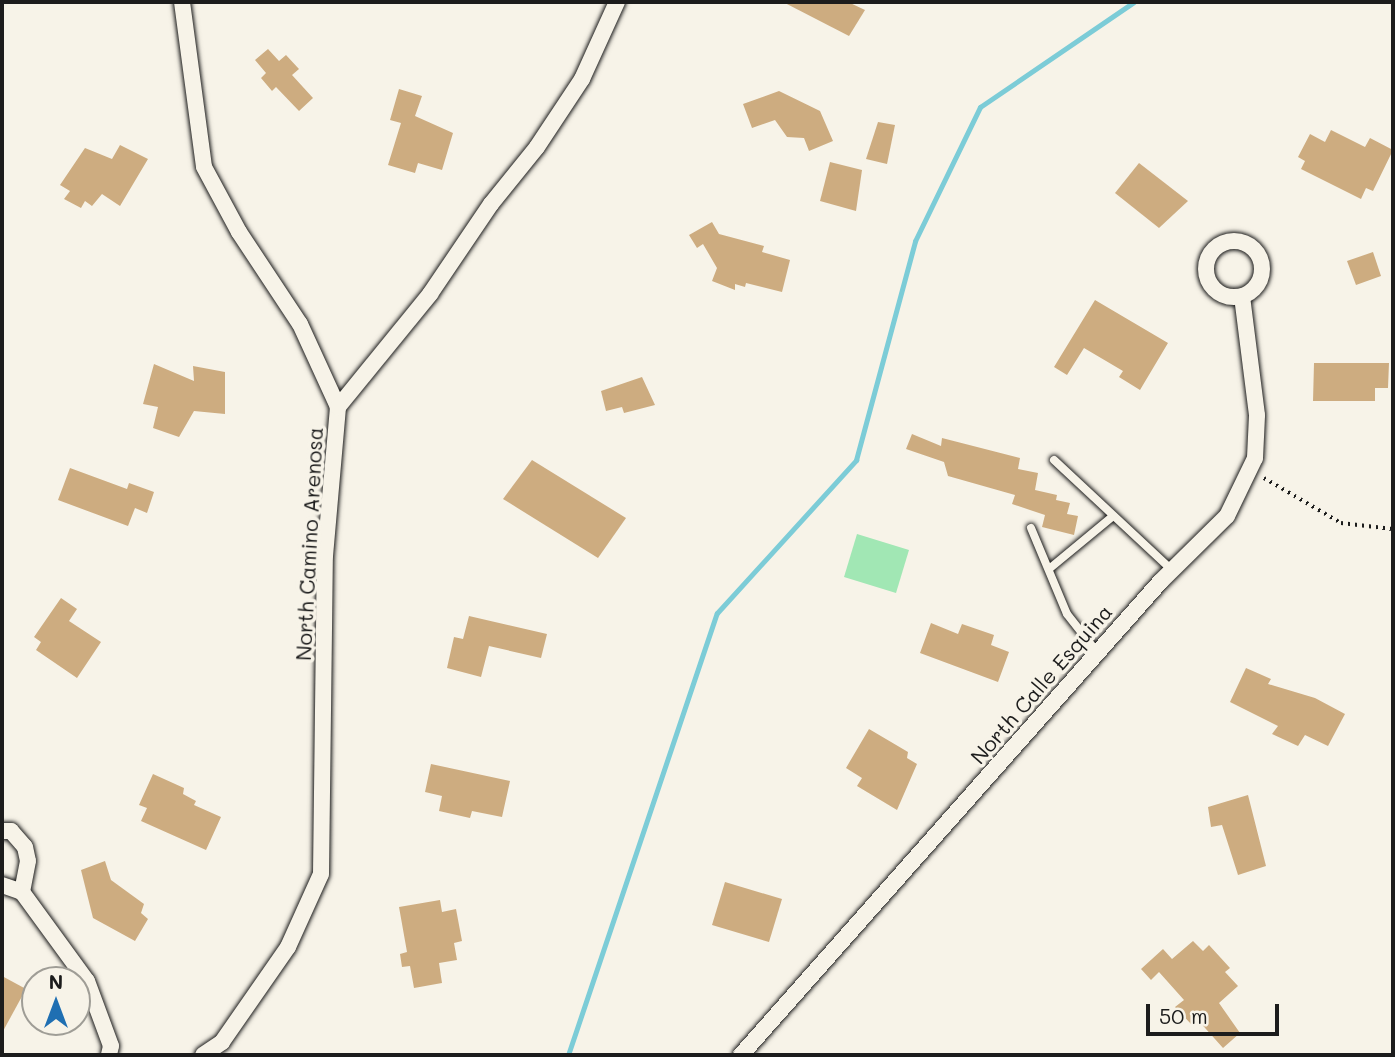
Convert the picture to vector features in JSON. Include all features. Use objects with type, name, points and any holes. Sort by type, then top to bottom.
[{"type":"street","points":[[183,2],[204,167],[239,232],[300,324],[338,407]]},
{"type":"street","name":"North Camino Arenosa","points":[[203,1055],[222,1042],[288,947],[321,874],[325,556],[338,407],[430,294],[491,204],[537,147],[582,79],[617,2]]},
{"type":"street","name":"North Calle Esquina","points":[[741,1055],[1171,570],[1227,516],[1255,457],[1257,415],[1241,296]]},
{"type":"street","points":[[2,831],[11,831],[25,847],[28,861],[22,892]]},
{"type":"street","points":[[2,885],[22,892],[87,981],[111,1046],[109,1055]]},
{"type":"lane","points":[[1054,460],[1171,570]]},
{"type":"lane","points":[[1049,569],[1113,516]]},
{"type":"lane","points":[[1031,528],[1067,614],[1097,653]]},
{"type":"path","points":[[1249,470],[1341,523],[1393,529]]},
{"type":"green space","points":[[857,534],[909,550],[896,593],[844,577]]},
{"type":"building","points":[[783,2],[848,2],[865,10],[849,36]]},
{"type":"building","points":[[268,49],[279,61],[286,55],[299,69],[292,75],[313,98],[299,111],[276,87],[272,91],[261,78],[266,73],[255,60]]},
{"type":"building","points":[[399,89],[422,96],[415,116],[453,133],[442,170],[418,163],[415,173],[388,165],[401,123],[390,120]]},
{"type":"building","points":[[779,91],[820,111],[833,141],[809,151],[804,138],[787,137],[775,120],[752,128],[743,104]]},
{"type":"building","points":[[878,122],[895,125],[887,164],[866,159]]},
{"type":"building","points":[[1331,130],[1365,147],[1370,138],[1393,150],[1373,191],[1366,188],[1361,199],[1301,169],[1305,161],[1298,157],[1310,134],[1325,142]]},
{"type":"building","points":[[120,145],[148,159],[120,206],[102,194],[92,206],[85,201],[81,208],[64,199],[70,191],[60,185],[85,148],[112,159]]},
{"type":"building","points":[[830,162],[862,170],[856,211],[820,201]]},
{"type":"building","points":[[1139,163],[1188,201],[1159,228],[1115,193]]},
{"type":"building","points":[[712,222],[719,234],[764,246],[762,252],[790,260],[782,292],[746,283],[745,287],[735,284],[735,290],[712,281],[717,268],[703,244],[697,248],[689,235]]},
{"type":"building","points":[[1373,252],[1381,276],[1356,285],[1347,261]]},
{"type":"building","points":[[1095,300],[1168,343],[1140,390],[1119,377],[1123,371],[1084,348],[1067,375],[1054,367]]},
{"type":"building","points":[[1314,363],[1389,363],[1388,388],[1375,388],[1375,401],[1313,401]]},
{"type":"building","points":[[154,364],[194,381],[193,366],[225,372],[225,414],[194,411],[179,437],[153,428],[158,407],[143,404]]},
{"type":"building","points":[[642,377],[655,405],[624,413],[622,407],[606,411],[601,391]]},
{"type":"building","points":[[912,434],[941,446],[942,438],[1020,458],[1018,469],[1038,473],[1035,490],[1057,495],[1056,500],[1070,503],[1067,514],[1078,516],[1074,535],[1042,527],[1045,515],[1012,504],[1015,495],[948,476],[944,462],[906,449]]},
{"type":"building","points":[[532,460],[626,518],[598,558],[503,499]]},
{"type":"building","points":[[70,468],[127,489],[129,483],[154,492],[147,513],[135,508],[128,526],[58,500]]},
{"type":"building","points":[[61,598],[77,609],[69,621],[101,642],[77,678],[36,650],[41,642],[34,637]]},
{"type":"building","points":[[469,616],[547,634],[541,658],[489,646],[481,677],[447,668],[454,637],[463,639]]},
{"type":"building","points":[[931,623],[958,634],[962,624],[994,635],[991,645],[1009,652],[998,682],[920,653]]},
{"type":"building","points":[[1246,668],[1271,679],[1268,684],[1315,698],[1345,714],[1328,746],[1305,735],[1298,746],[1272,734],[1278,726],[1230,702]]},
{"type":"building","points":[[869,729],[908,752],[907,758],[917,764],[897,810],[857,786],[862,778],[846,768]]},
{"type":"building","points":[[431,764],[510,781],[502,817],[472,811],[470,818],[439,811],[442,796],[425,792]]},
{"type":"building","points":[[153,774],[184,788],[183,794],[196,801],[194,805],[221,817],[206,850],[141,821],[147,808],[139,805]]},
{"type":"building","points":[[1248,795],[1266,866],[1238,875],[1222,825],[1211,827],[1208,807]]},
{"type":"building","points":[[105,861],[111,880],[144,904],[141,913],[148,919],[135,941],[93,918],[81,870]]},
{"type":"building","points":[[725,882],[782,899],[769,942],[712,925]]},
{"type":"building","points":[[440,900],[442,912],[456,909],[462,941],[454,943],[457,960],[439,963],[442,983],[414,988],[410,966],[402,967],[400,954],[407,952],[399,907]]},
{"type":"building","points":[[1193,941],[1203,951],[1209,945],[1230,968],[1225,972],[1238,986],[1219,1003],[1240,1033],[1223,1048],[1197,1019],[1191,1024],[1175,1007],[1184,1000],[1159,972],[1151,980],[1141,969],[1163,949],[1172,959]]},
{"type":"building","points":[[2,976],[21,986],[21,998],[2,1033]]},
{"type":"waterway","points":[[568,1055],[717,613],[856,460],[915,241],[980,107],[1134,2]]}]
